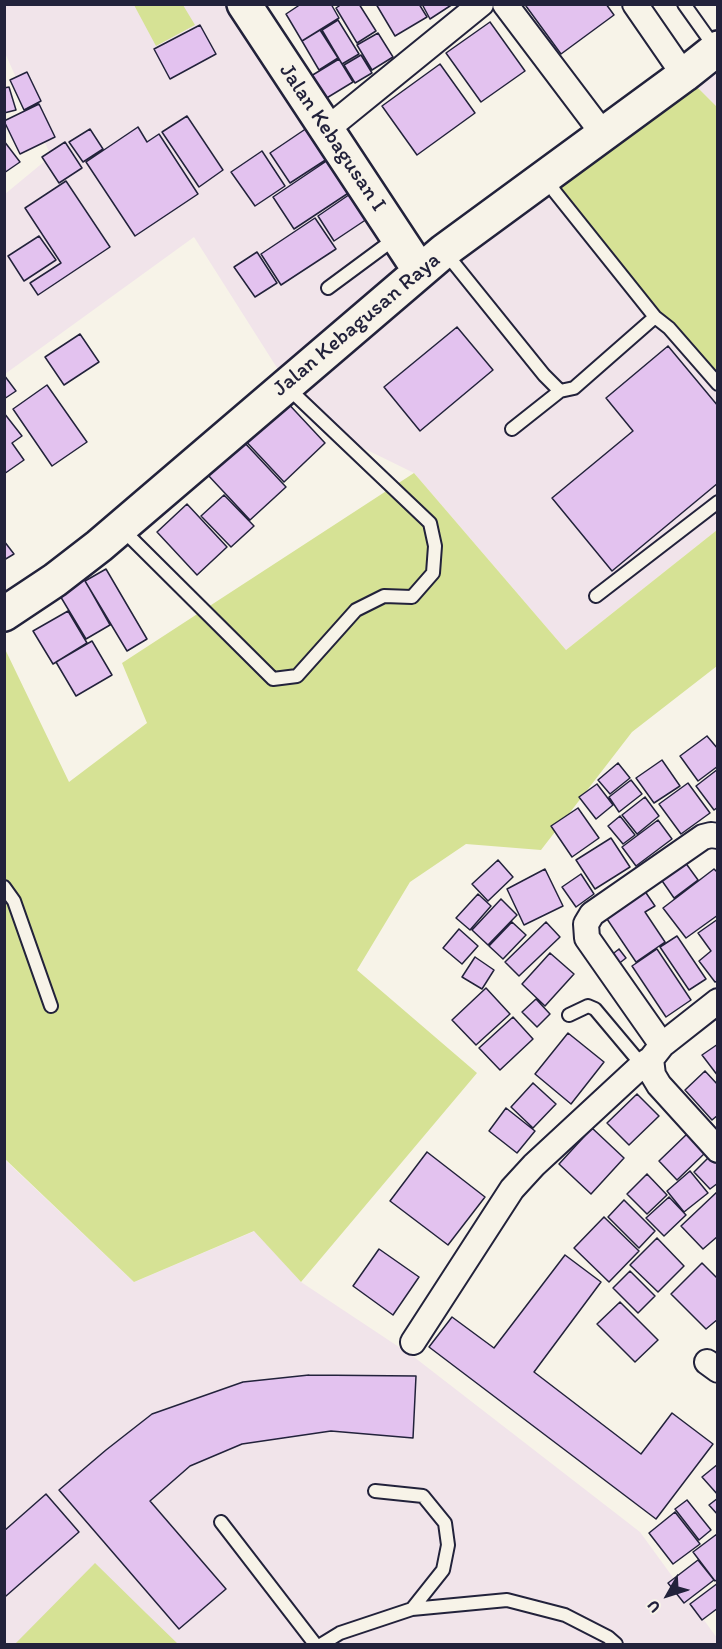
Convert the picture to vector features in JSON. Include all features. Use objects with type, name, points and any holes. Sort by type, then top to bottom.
[{"type":"main road","name":"Jalan Kebagusan I","points":[[244,4],[398,237],[432,261]]},
{"type":"main road","name":"Jalan Kebagusan Raya","points":[[4,614],[55,580],[120,527],[432,261],[604,135],[717,48]]},
{"type":"street","points":[[326,130],[481,4]]},
{"type":"street","points":[[505,4],[604,135]]},
{"type":"street","points":[[635,4],[684,75]]},
{"type":"street","points":[[717,836],[703,837],[592,914],[586,924],[588,938],[652,1057],[653,1075],[659,1085],[717,1150]]},
{"type":"street","points":[[413,1342],[512,1189],[534,1165],[717,1001]]},
{"type":"lane","points":[[684,4],[717,48]]},
{"type":"lane","points":[[546,177],[555,192],[655,316],[682,342],[717,384]]},
{"type":"lane","points":[[328,288],[398,237]]},
{"type":"lane","points":[[432,261],[560,391]]},
{"type":"lane","points":[[512,429],[560,391],[574,388],[655,316]]},
{"type":"lane","points":[[120,527],[273,679],[297,676],[356,610],[384,596],[412,597],[434,573],[435,546],[430,523],[285,386]]},
{"type":"lane","points":[[596,596],[717,502]]},
{"type":"lane","points":[[4,887],[14,901],[51,1006]]},
{"type":"lane","points":[[569,1015],[588,1006],[595,1009],[652,1057]]},
{"type":"lane","points":[[375,1491],[423,1496],[446,1524],[448,1545],[443,1570],[412,1609]]},
{"type":"lane","points":[[221,1522],[315,1644]]},
{"type":"lane","points":[[322,1644],[340,1633],[412,1609],[507,1600],[565,1615],[608,1637],[616,1644]]},
{"type":"shaded area","points":[[5,5],[250,5],[430,277],[554,191],[717,385],[717,530],[566,650],[414,473],[312,423],[194,237],[5,374],[5,194],[51,156],[5,53]]},
{"type":"shaded area","points":[[717,58],[717,107],[689,79]]},
{"type":"shaded area","points":[[4,1159],[134,1282],[255,1231],[301,1282],[414,1357],[640,1532],[717,1638],[717,1644],[5,1644]]},
{"type":"green space","points":[[134,5],[183,5],[195,25],[156,46]]},
{"type":"green space","points":[[689,79],[717,107],[717,385],[554,191]]},
{"type":"green space","points":[[414,473],[566,650],[717,530],[717,666],[632,732],[541,850],[466,844],[410,882],[357,970],[477,1073],[301,1282],[254,1231],[134,1282],[5,1159],[4,647],[69,782],[147,723],[122,663]]},
{"type":"green space","points":[[95,1563],[146,1613],[178,1644],[15,1644]]},
{"type":"building","points":[[301,4],[331,4],[339,18],[302,41],[286,14]]},
{"type":"building","points":[[342,4],[359,4],[376,31],[357,43],[336,8]]},
{"type":"building","points":[[376,4],[419,4],[427,17],[395,36]]},
{"type":"building","points":[[422,4],[453,4],[430,19]]},
{"type":"building","points":[[528,4],[606,4],[614,15],[561,54],[526,6]]},
{"type":"building","points":[[338,20],[359,54],[342,64],[322,30]]},
{"type":"building","points":[[490,22],[525,71],[481,102],[446,53]]},
{"type":"building","points":[[200,25],[216,54],[170,79],[154,49]]},
{"type":"building","points":[[320,30],[338,58],[319,70],[302,41]]},
{"type":"building","points":[[378,33],[393,57],[372,70],[357,45]]},
{"type":"building","points":[[361,55],[372,73],[355,83],[344,65]]},
{"type":"building","points":[[339,59],[353,82],[325,99],[311,76]]},
{"type":"building","points":[[440,64],[475,113],[417,155],[382,106]]},
{"type":"building","points":[[27,72],[41,101],[24,110],[10,80]]},
{"type":"building","points":[[9,87],[16,110],[4,113],[4,88]]},
{"type":"building","points":[[39,104],[55,137],[20,154],[4,121]]},
{"type":"building","points":[[187,116],[223,170],[199,187],[162,132]]},
{"type":"building","points":[[138,127],[147,142],[159,134],[198,194],[135,236],[86,162]]},
{"type":"building","points":[[307,128],[327,159],[290,183],[270,153]]},
{"type":"building","points":[[90,129],[103,149],[83,162],[69,142]]},
{"type":"building","points":[[4,141],[20,162],[4,173]]},
{"type":"building","points":[[65,142],[82,168],[59,183],[42,157]]},
{"type":"building","points":[[262,151],[285,186],[255,206],[231,172]]},
{"type":"building","points":[[331,158],[353,190],[294,229],[273,197]]},
{"type":"building","points":[[66,181],[110,247],[38,295],[30,283],[61,263],[25,208]]},
{"type":"building","points":[[356,190],[373,215],[334,241],[318,216]]},
{"type":"building","points":[[315,218],[336,249],[281,285],[261,254]]},
{"type":"building","points":[[39,236],[56,260],[24,281],[8,256]]},
{"type":"building","points":[[257,252],[277,283],[255,297],[234,267]]},
{"type":"building","points":[[457,327],[493,370],[420,431],[384,387]]},
{"type":"building","points":[[80,334],[99,362],[64,385],[45,357]]},
{"type":"building","points":[[668,346],[718,406],[718,483],[612,571],[552,498],[633,431],[606,398]]},
{"type":"building","points":[[4,375],[16,391],[4,399]]},
{"type":"building","points":[[47,385],[87,442],[52,466],[13,409]]},
{"type":"building","points":[[283,398],[325,443],[284,482],[241,436]]},
{"type":"building","points":[[4,413],[22,436],[12,443],[24,460],[4,474]]},
{"type":"building","points":[[243,441],[286,487],[250,520],[207,474]]},
{"type":"building","points":[[224,495],[254,526],[231,547],[201,516]]},
{"type":"building","points":[[187,504],[227,547],[197,575],[157,532]]},
{"type":"building","points":[[4,541],[14,554],[4,560]]},
{"type":"building","points":[[106,569],[147,639],[127,651],[85,581]]},
{"type":"building","points":[[84,579],[110,625],[86,639],[59,594]]},
{"type":"building","points":[[68,611],[87,643],[53,664],[33,631]]},
{"type":"building","points":[[92,641],[112,675],[76,696],[56,662]]},
{"type":"building","points":[[707,736],[718,749],[718,766],[698,781],[680,756]]},
{"type":"building","points":[[662,760],[680,786],[654,803],[636,778]]},
{"type":"building","points":[[618,763],[630,778],[610,794],[598,780]]},
{"type":"building","points":[[718,769],[718,807],[714,810],[696,786]]},
{"type":"building","points":[[631,780],[642,794],[619,812],[609,797]]},
{"type":"building","points":[[688,783],[710,813],[681,834],[659,804]]},
{"type":"building","points":[[597,784],[613,805],[596,819],[579,797]]},
{"type":"building","points":[[645,797],[659,816],[637,834],[622,815]]},
{"type":"building","points":[[578,808],[599,838],[572,857],[551,826]]},
{"type":"building","points":[[620,816],[635,835],[623,844],[608,826]]},
{"type":"building","points":[[658,820],[672,839],[636,866],[622,847]]},
{"type":"building","points":[[611,838],[630,867],[595,889],[576,860]]},
{"type":"building","points":[[682,858],[698,880],[674,898],[658,875]]},
{"type":"building","points":[[498,860],[513,877],[488,901],[472,884]]},
{"type":"building","points":[[545,869],[563,906],[524,925],[507,889]]},
{"type":"building","points":[[714,869],[718,873],[718,915],[686,938],[663,908]]},
{"type":"building","points":[[581,874],[594,894],[576,907],[562,887]]},
{"type":"building","points":[[642,887],[655,906],[645,912],[665,942],[636,962],[603,913]]},
{"type":"building","points":[[478,894],[491,906],[470,930],[456,918]]},
{"type":"building","points":[[501,899],[517,915],[488,945],[472,930]]},
{"type":"building","points":[[718,919],[718,981],[715,982],[699,961],[711,951],[698,933]]},
{"type":"building","points":[[512,922],[526,935],[503,959],[489,946]]},
{"type":"building","points":[[546,922],[560,937],[519,976],[505,962]]},
{"type":"building","points":[[459,929],[478,946],[462,964],[443,948]]},
{"type":"building","points":[[677,936],[706,979],[689,990],[660,947]]},
{"type":"building","points":[[619,949],[626,958],[612,969],[605,960]]},
{"type":"building","points":[[657,949],[691,1000],[666,1017],[632,966]]},
{"type":"building","points":[[550,953],[574,974],[545,1006],[522,984]]},
{"type":"building","points":[[475,957],[494,970],[482,989],[462,977]]},
{"type":"building","points":[[486,988],[510,1014],[476,1045],[452,1020]]},
{"type":"building","points":[[536,999],[550,1014],[537,1027],[522,1012]]},
{"type":"building","points":[[513,1017],[533,1039],[500,1070],[479,1048]]},
{"type":"building","points":[[568,1033],[604,1062],[571,1104],[535,1074]]},
{"type":"building","points":[[718,1044],[718,1076],[702,1055]]},
{"type":"building","points":[[705,1071],[718,1085],[718,1115],[712,1120],[685,1090]]},
{"type":"building","points":[[533,1083],[556,1104],[533,1128],[511,1107]]},
{"type":"building","points":[[637,1094],[659,1116],[629,1145],[607,1123]]},
{"type":"building","points":[[506,1108],[535,1131],[517,1153],[489,1131]]},
{"type":"building","points":[[592,1128],[624,1158],[591,1194],[559,1164]]},
{"type":"building","points":[[687,1134],[705,1153],[677,1180],[659,1161]]},
{"type":"building","points":[[427,1152],[485,1197],[448,1245],[390,1201]]},
{"type":"building","points":[[712,1154],[718,1160],[718,1183],[710,1189],[694,1172]]},
{"type":"building","points":[[690,1171],[708,1193],[684,1212],[667,1191]]},
{"type":"building","points":[[647,1174],[667,1195],[647,1214],[627,1194]]},
{"type":"building","points":[[718,1191],[718,1236],[703,1249],[681,1226]]},
{"type":"building","points":[[669,1197],[686,1215],[664,1236],[646,1218]]},
{"type":"building","points":[[624,1200],[655,1231],[639,1248],[608,1217]]},
{"type":"building","points":[[604,1217],[639,1251],[609,1282],[574,1248]]},
{"type":"building","points":[[657,1238],[684,1266],[658,1292],[630,1265]]},
{"type":"building","points":[[379,1249],[419,1277],[393,1315],[353,1286]]},
{"type":"building","points":[[565,1255],[601,1282],[534,1372],[641,1454],[672,1413],[713,1444],[656,1519],[429,1347],[452,1317],[494,1348]]},
{"type":"building","points":[[702,1263],[718,1279],[718,1319],[706,1329],[671,1294]]},
{"type":"building","points":[[630,1271],[655,1296],[638,1313],[613,1288]]},
{"type":"building","points":[[620,1302],[658,1340],[635,1362],[597,1324]]},
{"type":"building","points":[[309,1375],[416,1376],[413,1438],[331,1431],[242,1444],[190,1466],[150,1501],[226,1589],[179,1629],[59,1490],[152,1414],[243,1382]]},
{"type":"building","points":[[718,1464],[718,1495],[702,1477]]},
{"type":"building","points":[[46,1494],[79,1532],[6,1596],[4,1594],[4,1531]]},
{"type":"building","points":[[718,1498],[718,1515],[709,1505]]},
{"type":"building","points":[[687,1500],[711,1530],[699,1540],[675,1509]]},
{"type":"building","points":[[675,1512],[700,1544],[673,1564],[649,1533]]},
{"type":"building","points":[[717,1534],[718,1579],[715,1581],[693,1552]]},
{"type":"building","points":[[698,1560],[714,1580],[684,1603],[668,1583]]},
{"type":"building","points":[[718,1583],[718,1608],[702,1620],[690,1604]]}]
